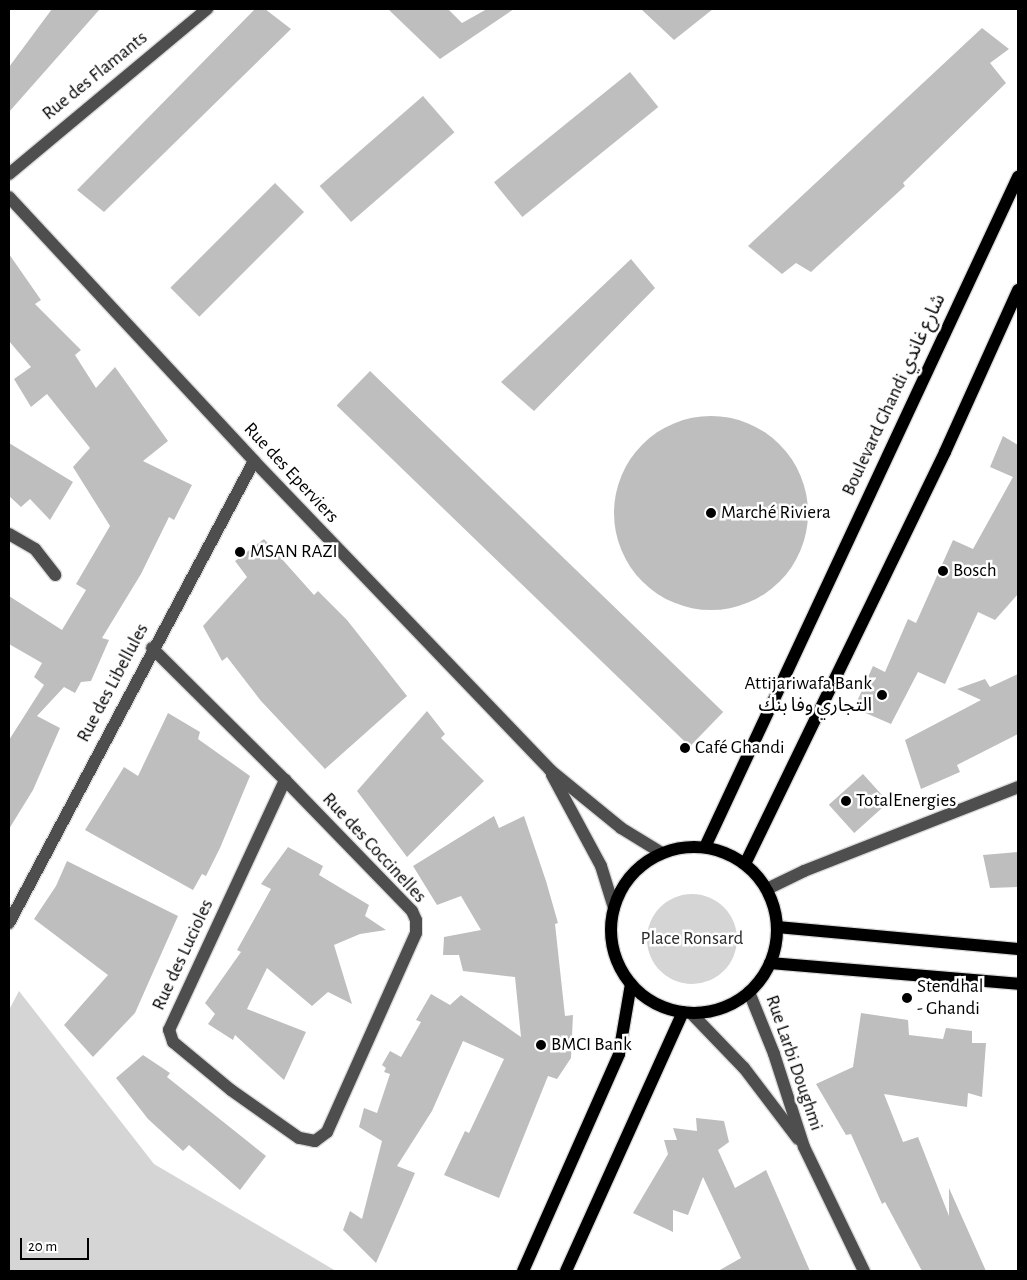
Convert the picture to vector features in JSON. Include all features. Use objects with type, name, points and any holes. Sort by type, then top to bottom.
[{"type":"main road","name":"Boulevard Ghandi شارع غاندي","points":[[705,847],[1018,177]]},
{"type":"main road","points":[[745,864],[946,452],[1018,290]]},
{"type":"main road","points":[[683,847],[705,847],[722,851],[745,864],[767,889],[777,927],[770,964],[750,992],[722,1008],[687,1013],[660,1006],[631,984],[620,967],[614,948],[614,908],[630,878],[647,862],[662,853],[683,847]]},
{"type":"main road","points":[[777,927],[1018,949]]},
{"type":"main road","points":[[770,964],[1018,984]]},
{"type":"main road","points":[[523,1271],[619,1054],[631,984]]},
{"type":"main road","points":[[566,1271],[687,1013]]},
{"type":"street","name":"Rue des Flamants","points":[[9,174],[207,9]]},
{"type":"street","name":"Rue des Eperviers","points":[[9,198],[254,461],[550,770],[621,828],[662,853]]},
{"type":"street","name":"Rue des Libellules","points":[[9,924],[12,908],[254,461]]},
{"type":"street","points":[[9,534],[35,549],[55,575]]},
{"type":"street","name":"Rue des Coccinelles","points":[[152,648],[285,780],[412,911],[416,920],[416,933],[327,1132],[315,1141]]},
{"type":"street","name":"Rue des Eperviers","points":[[550,770],[600,866],[614,908]]},
{"type":"street","name":"Rue des Lucioles","points":[[285,780],[170,1030],[173,1042],[232,1090],[299,1138],[315,1141]]},
{"type":"street","points":[[767,889],[804,871],[1018,787]]},
{"type":"street","name":"Rue Larbi Doughmi","points":[[750,992],[777,1061],[804,1147],[864,1271]]},
{"type":"street","name":"Rue Larbi Doughmi","points":[[687,1013],[744,1068],[804,1147]]},
{"type":"green space","name":"Place Ronsard","points":[[683,894],[701,894],[717,901],[730,914],[737,930],[737,948],[730,964],[717,977],[701,984],[683,984],[667,977],[654,964],[647,948],[647,930],[654,914],[667,901]]},
{"type":"green space","points":[[19,991],[154,1164],[336,1271],[9,1271],[9,1010]]},
{"type":"building","points":[[52,9],[100,9],[9,112],[9,67]]},
{"type":"building","points":[[255,9],[265,9],[291,29],[104,212],[77,190]]},
{"type":"building","points":[[388,9],[448,9],[462,23],[487,9],[514,9],[440,59]]},
{"type":"building","points":[[641,9],[713,9],[674,40]]},
{"type":"building","points":[[982,28],[1009,49],[990,63],[1006,83],[903,183],[905,186],[811,272],[796,263],[782,274],[748,246]]},
{"type":"building","points":[[630,72],[658,107],[522,217],[494,182]]},
{"type":"building","points":[[423,96],[454,132],[351,222],[320,186]]},
{"type":"building","points":[[275,183],[304,212],[199,317],[170,288]]},
{"type":"building","points":[[9,254],[41,300],[35,304],[81,350],[75,355],[96,388],[115,367],[168,441],[143,461],[192,485],[174,520],[169,517],[141,574],[102,638],[109,640],[91,681],[81,682],[75,693],[64,687],[37,716],[60,728],[33,790],[9,829],[9,740],[44,685],[34,677],[42,663],[9,644],[9,596],[62,630],[86,590],[76,584],[110,526],[73,467],[90,448],[47,394],[31,407],[14,379],[31,367],[9,341]]},
{"type":"building","points":[[631,259],[655,288],[534,411],[501,382]]},
{"type":"building","points":[[370,371],[723,712],[690,747],[337,406]]},
{"type":"building","points":[[701,416],[721,416],[757,427],[780,444],[792,459],[801,476],[808,503],[808,523],[801,550],[792,567],[780,582],[765,594],[748,603],[721,610],[701,610],[665,599],[649,588],[636,575],[625,559],[618,541],[614,523],[614,503],[625,467],[636,451],[649,438],[665,427],[683,420]]},
{"type":"building","points":[[1003,436],[1018,445],[1018,594],[995,620],[978,612],[945,684],[918,672],[891,724],[854,708],[873,666],[885,672],[908,619],[916,623],[953,540],[973,549],[1013,477],[990,467]]},
{"type":"building","points":[[9,443],[73,482],[50,520],[30,499],[21,507],[9,496]]},
{"type":"building","points":[[264,539],[314,595],[318,591],[347,620],[407,696],[325,769],[261,701],[227,657],[222,661],[203,626],[247,577],[235,561]]},
{"type":"building","points":[[1018,674],[1018,734],[957,765],[960,772],[921,789],[905,740],[981,700],[957,689],[985,679],[990,687]]},
{"type":"building","points":[[427,711],[445,734],[441,738],[484,781],[407,857],[357,791]]},
{"type":"building","points":[[168,713],[200,732],[198,739],[250,776],[220,848],[206,876],[202,874],[193,890],[85,830],[124,767],[138,776]]},
{"type":"building","points":[[863,774],[888,802],[854,833],[829,805]]},
{"type":"building","points":[[494,816],[499,828],[524,816],[546,881],[558,923],[555,924],[565,1016],[573,1015],[571,1058],[557,1079],[548,1076],[499,1198],[444,1175],[465,1131],[469,1133],[504,1059],[463,1041],[432,1111],[397,1166],[415,1173],[376,1263],[343,1230],[350,1211],[362,1219],[382,1141],[359,1127],[364,1108],[377,1113],[390,1074],[384,1072],[386,1068],[382,1065],[390,1051],[401,1057],[421,1022],[416,1020],[431,994],[450,1005],[461,995],[521,1037],[515,977],[463,971],[459,955],[443,955],[444,937],[481,930],[461,896],[437,905],[413,866]]},
{"type":"building","points":[[288,847],[323,866],[319,875],[369,905],[365,916],[386,930],[360,934],[334,945],[352,1004],[328,992],[312,1006],[267,968],[247,1009],[306,1032],[284,1080],[235,1035],[233,1040],[208,1024],[215,1014],[205,1003],[241,952],[237,950],[271,889],[261,884]]},
{"type":"building","points":[[1018,852],[1018,887],[990,888],[983,855]]},
{"type":"building","points":[[67,861],[178,916],[135,1013],[93,1057],[64,1025],[108,975],[34,919],[56,886]]},
{"type":"building","points":[[861,1013],[908,1020],[909,1035],[943,1039],[946,1028],[972,1031],[972,1043],[986,1043],[982,1097],[968,1093],[967,1107],[884,1094],[903,1142],[918,1137],[949,1216],[949,1188],[986,1271],[922,1271],[885,1202],[882,1204],[851,1134],[846,1135],[816,1084],[853,1067]]},
{"type":"building","points":[[143,1055],[170,1073],[167,1077],[266,1156],[240,1190],[189,1145],[183,1151],[148,1119],[116,1078]]},
{"type":"building","points":[[696,1118],[724,1121],[729,1142],[718,1150],[735,1188],[766,1170],[810,1271],[718,1271],[741,1258],[703,1177],[688,1215],[673,1210],[673,1232],[633,1213],[668,1154],[664,1140],[677,1140],[673,1128],[697,1131]]},
{"type":"place","name":"Marché Riviera","points":[[711,513]]},
{"type":"place","name":"MSAN RAZI","points":[[240,552]]},
{"type":"place","name":"Bosch","points":[[943,571]]},
{"type":"place","name":"Attijariwafa Bank التجاري وفا بنك","points":[[882,695]]},
{"type":"place","name":"Café Ghandi","points":[[685,748]]},
{"type":"place","name":"TotalEnergies","points":[[846,801]]},
{"type":"place","name":"Stendhal - Ghandi","points":[[907,998]]},
{"type":"place","name":"BMCI Bank","points":[[541,1045]]}]
